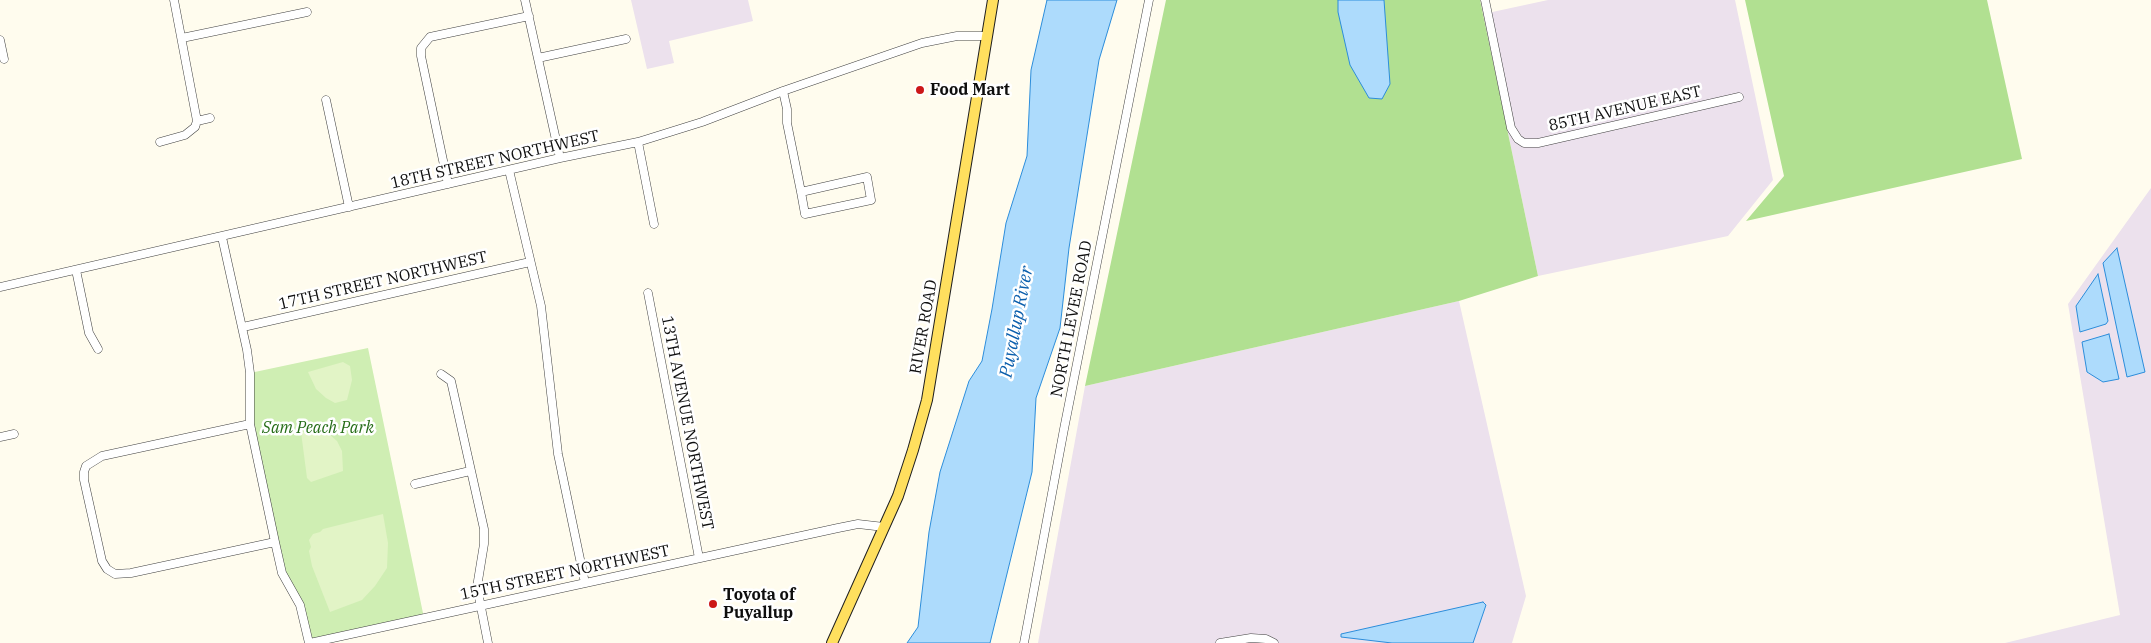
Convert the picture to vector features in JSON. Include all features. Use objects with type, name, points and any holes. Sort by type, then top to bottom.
[{"type":"main road","name":"RIVER ROAD","points":[[832,643],[907,471],[927,400],[993,0]]},
{"type":"street","points":[[174,0],[198,121]]},
{"type":"street","points":[[525,0],[560,158]]},
{"type":"street","name":"NORTH LEVEE ROAD","points":[[1024,643],[1064,429],[1149,0]]},
{"type":"street","name":"85TH AVENUE EAST","points":[[1485,0],[1511,128],[1518,139],[1524,143],[1538,143],[1739,97]]},
{"type":"street","points":[[182,38],[307,12]]},
{"type":"street","points":[[448,184],[420,56],[421,48],[430,37],[529,16]]},
{"type":"street","name":"18TH STREET NORTHWEST","points":[[0,287],[560,158],[638,142],[702,122],[782,91],[922,43],[957,36],[987,36]]},
{"type":"street","points":[[538,58],[626,39]]},
{"type":"street","points":[[0,40],[4,59]]},
{"type":"street","points":[[782,91],[805,214],[871,200],[867,177],[801,192]]},
{"type":"street","points":[[326,100],[349,207]]},
{"type":"street","points":[[160,142],[180,137],[192,130],[198,121],[210,118]]},
{"type":"street","points":[[638,142],[654,224]]},
{"type":"street","points":[[509,170],[541,306],[564,487],[585,583]]},
{"type":"street","points":[[222,237],[250,367],[250,424],[275,542],[282,573],[300,605],[310,643]]},
{"type":"street","name":"17TH STREET NORTHWEST","points":[[242,327],[530,262]]},
{"type":"street","points":[[76,270],[89,332],[98,349]]},
{"type":"street","name":"13TH AVENUE NORTHWEST","points":[[648,293],[699,558]]},
{"type":"street","points":[[442,374],[451,381],[484,530],[484,544],[477,580],[480,606],[488,643]]},
{"type":"street","points":[[250,424],[98,457],[87,464],[84,474],[100,555],[104,566],[111,572],[119,574],[275,542]]},
{"type":"street","points":[[0,437],[14,434]]},
{"type":"street","points":[[415,484],[470,472]]},
{"type":"street","name":"15TH STREET NORTHWEST","points":[[310,643],[825,530],[858,524],[884,527]]},
{"type":"street","points":[[1220,643],[1251,638],[1266,639],[1274,643]]},
{"type":"shaded area","points":[[631,0],[748,0],[753,21],[669,41],[674,63],[647,69]]},
{"type":"shaded area","points":[[1548,0],[1735,0],[1773,180],[1728,236],[1538,276],[1483,14]]},
{"type":"shaded area","points":[[2151,188],[2151,643],[2005,643],[2120,615],[2068,304]]},
{"type":"shaded area","points":[[1459,301],[1526,596],[1512,643],[1038,643],[1085,386]]},
{"type":"green space","points":[[1166,0],[1480,0],[1538,276],[1459,301],[1085,386]]},
{"type":"green space","points":[[1745,0],[1987,0],[2022,159],[1746,221],[1784,176]]},
{"type":"green space","name":"Sam Peach Park","points":[[368,348],[424,618],[309,643],[305,622],[287,581],[250,424],[250,373]]},
{"type":"green space","points":[[343,362],[350,366],[352,380],[347,400],[335,403],[316,389],[308,372]]},
{"type":"green space","points":[[319,431],[329,434],[337,441],[342,451],[343,471],[311,482],[307,478],[301,432]]},
{"type":"green space","points":[[383,514],[388,543],[387,568],[375,586],[362,600],[330,612],[312,566],[309,540],[313,534],[323,529]]},
{"type":"water","name":"Puyallup River","points":[[1047,0],[1117,0],[1099,60],[1069,248],[1060,328],[1036,398],[1032,472],[990,643],[907,643],[918,627],[929,532],[940,472],[969,381],[982,361],[1006,223],[1027,156],[1031,70]]},
{"type":"water","points":[[1338,0],[1384,0],[1390,84],[1382,99],[1369,98],[1350,65],[1338,12]]},
{"type":"water","points":[[2117,248],[2145,372],[2127,377],[2103,263]]},
{"type":"water","points":[[2098,274],[2108,321],[2106,324],[2080,332],[2076,306]]},
{"type":"water","points":[[2109,334],[2119,379],[2103,382],[2087,372],[2082,342]]},
{"type":"water","points":[[1483,602],[1486,605],[1473,643],[1392,643],[1341,637],[1341,634]]},
{"type":"place","name":"Food Mart","points":[[920,90]]},
{"type":"place","name":"Toyota of Puyallup","points":[[713,604]]}]
